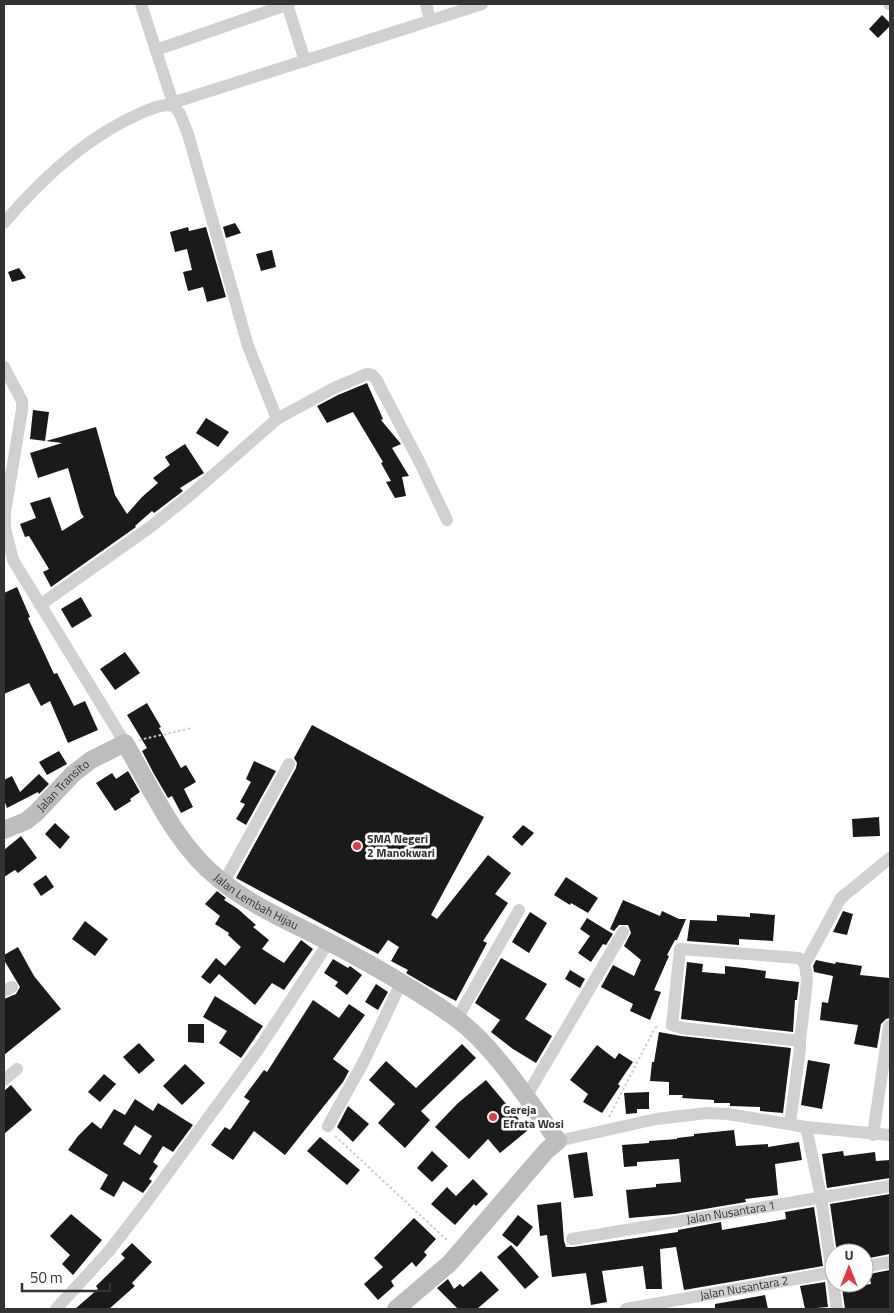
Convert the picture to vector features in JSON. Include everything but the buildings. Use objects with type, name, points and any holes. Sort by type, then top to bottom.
[{"type":"street","points":[[141,4],[171,104],[177,108],[188,134],[248,346],[277,419]]},
{"type":"street","points":[[156,50],[288,4],[305,61]]},
{"type":"street","points":[[426,4],[430,20]]},
{"type":"street","points":[[4,223],[35,187],[60,164],[127,119],[148,110],[482,4]]},
{"type":"street","name":"Jalan Lembah Hijau","points":[[4,367],[22,402],[5,512],[5,528],[13,560],[178,833],[195,856],[221,881],[259,906],[329,942],[457,1019],[474,1033],[499,1062],[558,1141]]},
{"type":"street","points":[[40,605],[149,528],[277,419],[350,380],[367,374],[372,375],[376,379],[416,454],[447,520]]},
{"type":"street","name":"Jalan Transito","points":[[4,830],[26,821],[36,813],[73,774],[91,760],[125,743]]},
{"type":"street","points":[[221,881],[288,764]]},
{"type":"street","points":[[790,1124],[807,981],[805,964],[841,898],[890,858]]},
{"type":"street","points":[[457,1019],[519,910]]},
{"type":"street","points":[[526,1098],[623,932]]},
{"type":"street","points":[[56,1309],[110,1251],[146,1203],[262,1044],[329,942]]},
{"type":"street","points":[[800,1041],[682,1028],[672,1024],[680,949],[799,958],[805,964]]},
{"type":"street","points":[[328,1126],[364,1062],[400,983]]},
{"type":"street","points":[[873,1134],[889,1026]]},
{"type":"street","points":[[4,1080],[17,1069]]},
{"type":"street","points":[[396,1309],[450,1264],[547,1150],[558,1141],[656,1118],[707,1113],[806,1127],[890,1135]]},
{"type":"street","points":[[806,1127],[828,1243]]},
{"type":"street","name":"Jalan Nusantara 1","points":[[572,1239],[890,1186]]},
{"type":"street","points":[[874,1265],[890,1262]]},
{"type":"street","name":"Jalan Nusantara 2","points":[[626,1309],[824,1274]]},
{"type":"street","points":[[835,1293],[837,1309]]},
{"type":"path","points":[[125,743],[192,728]]},
{"type":"path","points":[[602,1130],[655,1028],[658,1025],[672,1024]]},
{"type":"path","points":[[328,1126],[329,1130],[460,1252]]},
{"type":"place","name":"SMA Negeri 2 Manokwari","points":[[357,846]]},
{"type":"place","name":"Gereja Efrata Wosi","points":[[493,1117]]}]
